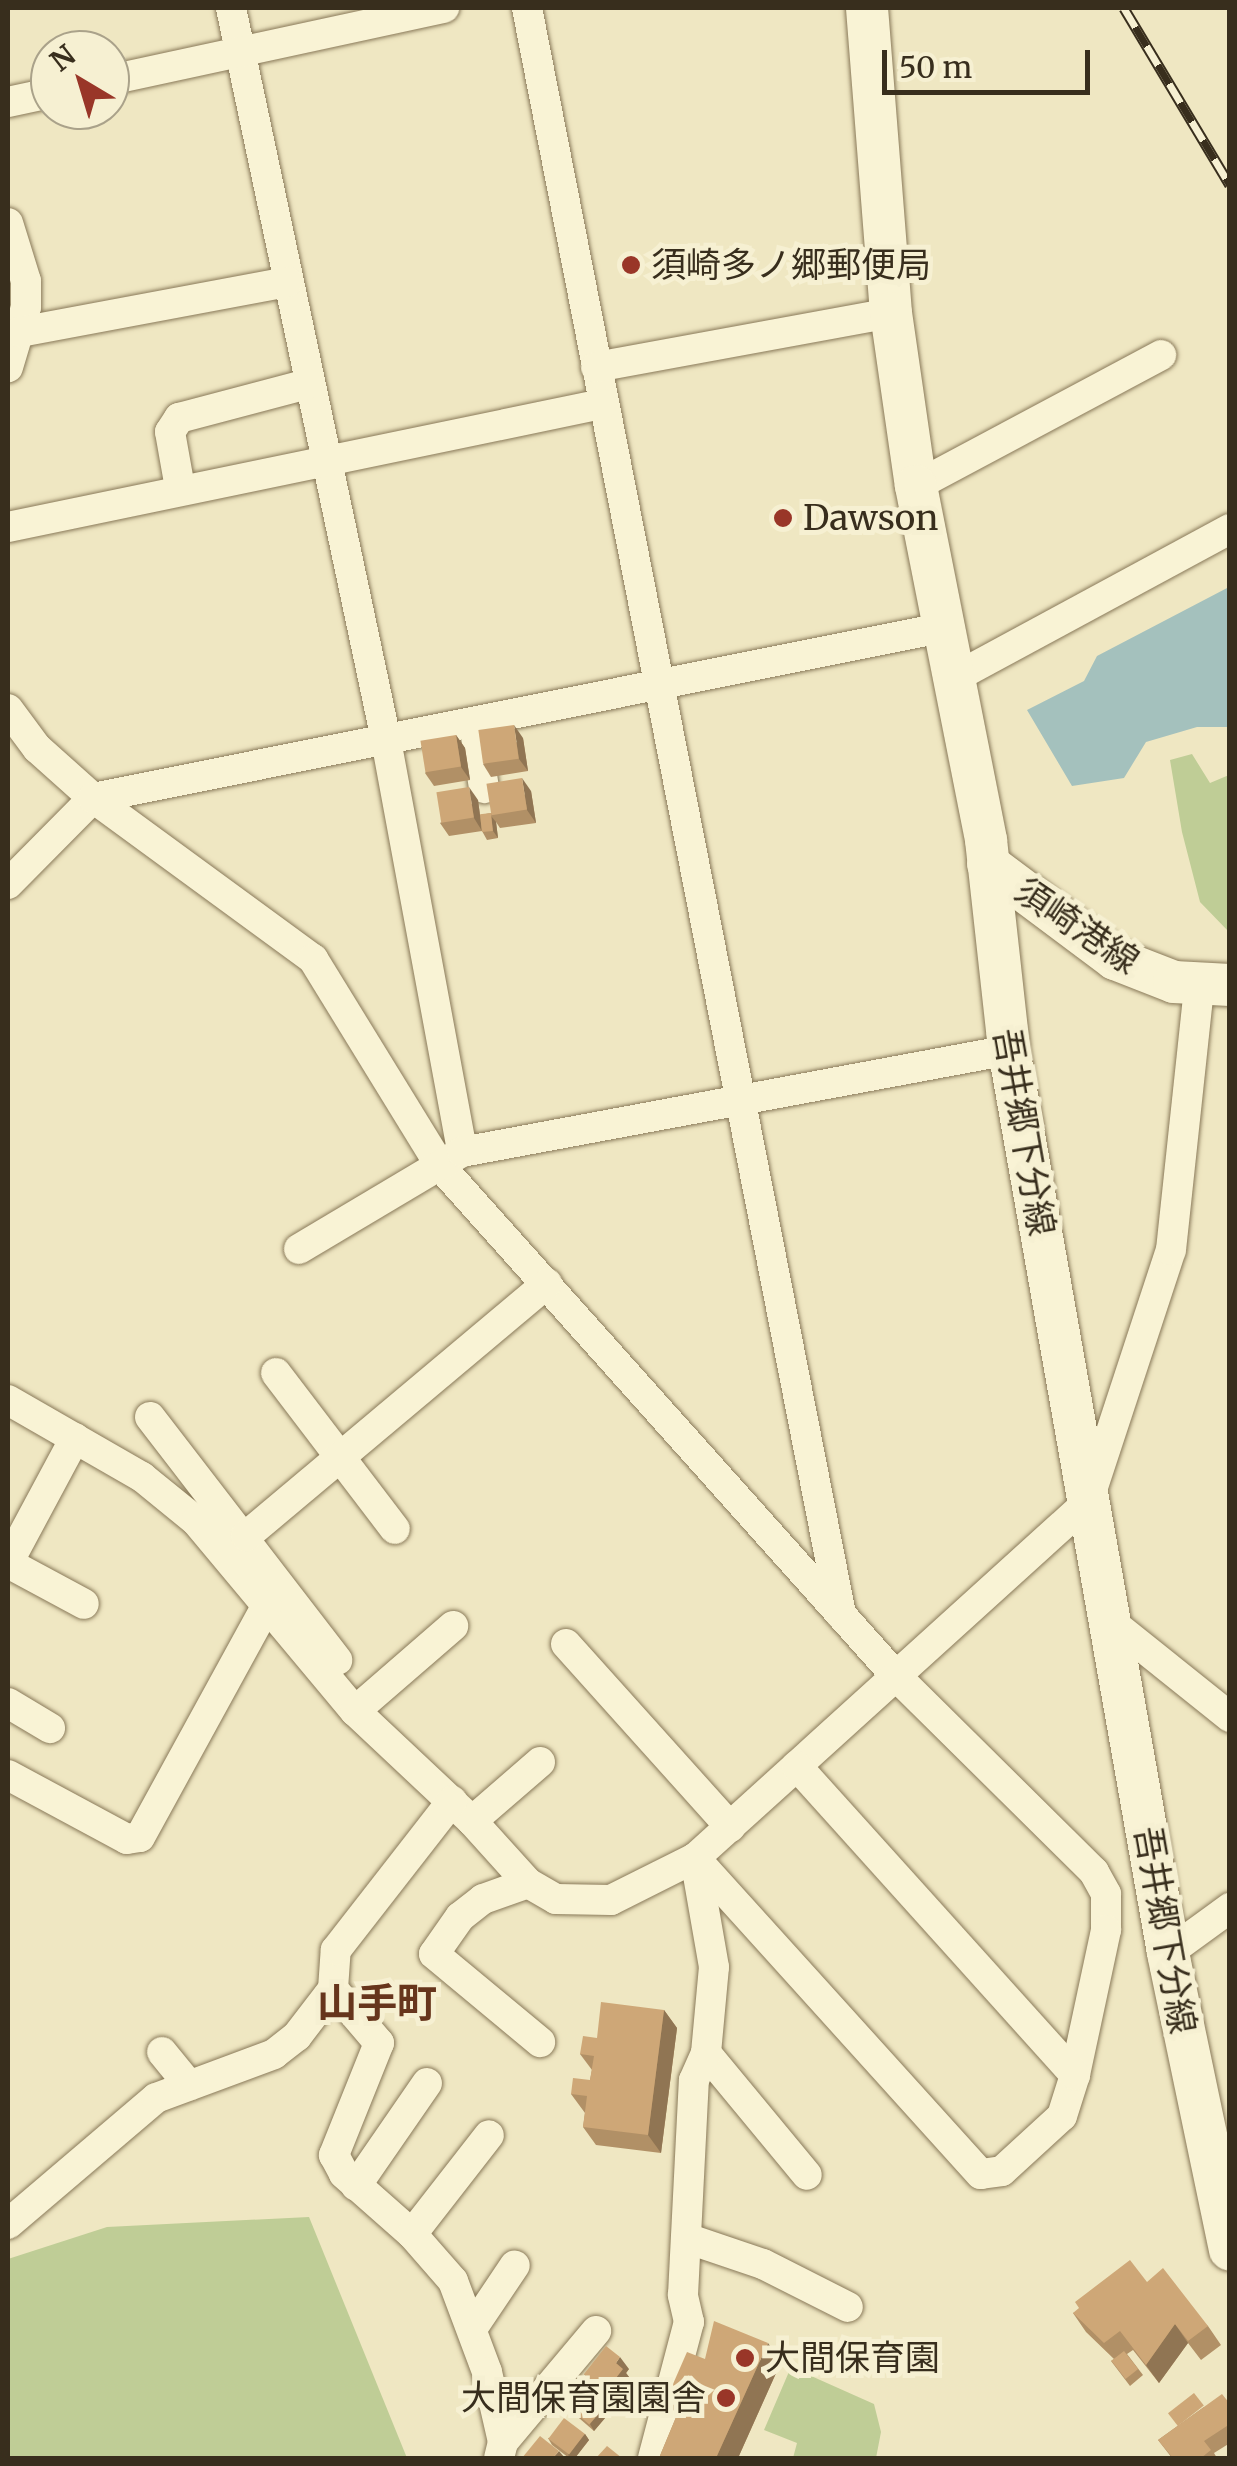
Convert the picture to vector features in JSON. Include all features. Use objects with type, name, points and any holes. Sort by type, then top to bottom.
[{"type":"main road","name":"吾井郷下分線","points":[[867,8],[891,313],[916,486],[956,677],[988,864],[1009,1050],[1168,1953],[1230,2250]]},
{"type":"main road","name":"須崎港線","points":[[988,864],[1116,959],[1214,985]]},
{"type":"street","points":[[231,8],[386,740],[452,1160]]},
{"type":"street","points":[[130,76],[444,8]]},
{"type":"street","points":[[527,8],[841,1615]]},
{"type":"street","points":[[8,223],[26,280],[20,332],[8,367]]},
{"type":"street","points":[[20,332],[287,282]]},
{"type":"street","points":[[596,367],[891,313]]},
{"type":"street","points":[[916,486],[1161,355]]},
{"type":"street","points":[[180,488],[170,432],[179,418],[308,384]]},
{"type":"street","points":[[8,527],[180,488],[602,404]]},
{"type":"street","points":[[956,677],[1230,529]]},
{"type":"street","points":[[8,884],[93,798],[946,627]]},
{"type":"street","points":[[10,720],[93,798],[313,959],[452,1160],[546,1283],[895,1676],[1094,1872],[1106,1894],[1102,1973],[1062,2116],[1002,2171],[981,2174],[695,1858]]},
{"type":"street","points":[[474,724],[484,788]]},
{"type":"street","points":[[8,1400],[75,1438],[182,1509],[528,1883],[556,1900],[611,1900],[695,1858],[1088,1502],[1171,1250],[1214,985]]},
{"type":"street","points":[[298,1249],[452,1160],[1009,1050]]},
{"type":"street","points":[[246,1536],[341,1461],[546,1283]]},
{"type":"street","points":[[276,1373],[395,1529]]},
{"type":"street","points":[[150,1418],[246,1536],[360,1705]]},
{"type":"street","points":[[75,1438],[8,1563],[84,1604]]},
{"type":"street","points":[[8,1774],[127,1840],[140,1837],[267,1605]]},
{"type":"street","points":[[1110,1622],[1230,1717]]},
{"type":"street","points":[[360,1705],[453,1626]]},
{"type":"street","points":[[566,1644],[730,1826]]},
{"type":"street","points":[[8,1703],[50,1728]]},
{"type":"street","points":[[8,2224],[140,2108],[189,2085],[274,2054],[334,1989],[336,1950],[462,1811],[540,1762]]},
{"type":"street","points":[[798,1766],[1075,2075]]},
{"type":"street","points":[[653,2458],[689,2322],[683,2295],[694,2080],[706,2054],[714,1967],[695,1858]]},
{"type":"street","points":[[528,1883],[484,1899],[460,1917],[434,1954],[540,2042]]},
{"type":"street","points":[[1168,1953],[1230,1908]]},
{"type":"street","points":[[334,1989],[379,2044],[334,2147],[338,2166],[412,2234],[453,2281],[474,2326],[501,2450]]},
{"type":"street","points":[[162,2052],[189,2085]]},
{"type":"street","points":[[706,2054],[807,2175]]},
{"type":"street","points":[[356,2186],[427,2082]]},
{"type":"street","points":[[412,2234],[489,2135]]},
{"type":"street","points":[[686,2238],[763,2264],[848,2307]]},
{"type":"street","points":[[474,2326],[514,2265]]},
{"type":"street","points":[[501,2450],[596,2331]]},
{"type":"green space","points":[[1192,754],[1210,783],[1229,775],[1229,932],[1200,902],[1182,832],[1170,760]]},
{"type":"green space","points":[[309,2217],[407,2458],[8,2458],[8,2259],[107,2227]]},
{"type":"green space","points":[[791,2367],[874,2404],[881,2432],[876,2458],[793,2458],[797,2443],[764,2430]]},
{"type":"water","points":[[1229,587],[1229,727],[1197,727],[1146,742],[1124,778],[1072,786],[1027,710],[1084,681],[1097,656]]},
{"type":"building","points":[[514,725],[519,759],[483,764],[478,730]]},
{"type":"building","points":[[456,735],[461,767],[425,772],[420,741]]},
{"type":"building","points":[[522,778],[527,810],[491,815],[486,784]]},
{"type":"building","points":[[469,787],[474,818],[441,823],[436,792]]},
{"type":"building","points":[[491,813],[493,831],[482,832],[480,814]]},
{"type":"building","points":[[601,2002],[664,2010],[648,2135],[583,2127],[587,2096],[571,2094],[573,2078],[590,2080],[594,2056],[580,2054],[583,2036],[597,2038]]},
{"type":"building","points":[[1130,2260],[1147,2282],[1163,2268],[1208,2326],[1188,2341],[1175,2324],[1146,2365],[1120,2331],[1104,2343],[1073,2313],[1079,2308],[1075,2302]]},
{"type":"building","name":"大間保育園園舎","points":[[714,2321],[768,2343],[716,2458],[659,2458],[681,2405],[666,2400],[687,2352],[705,2359]]},
{"type":"building","points":[[606,2346],[620,2357],[616,2363],[623,2369],[606,2391],[584,2374]]},
{"type":"building","points":[[1124,2351],[1138,2369],[1126,2379],[1111,2361]]},
{"type":"building","points":[[585,2385],[607,2404],[589,2424],[567,2405]]},
{"type":"building","points":[[1194,2393],[1204,2406],[1178,2426],[1168,2413]]},
{"type":"building","points":[[1222,2394],[1230,2404],[1230,2424],[1204,2441],[1211,2450],[1201,2458],[1173,2458],[1158,2440]]},
{"type":"building","points":[[564,2418],[585,2434],[569,2454],[548,2439]]},
{"type":"building","points":[[540,2436],[559,2451],[553,2458],[522,2458]]},
{"type":"building","points":[[607,2446],[622,2458],[596,2458]]},
{"type":"railway","points":[[1124,8],[1230,185]]},
{"type":"place","name":"須崎多ノ郷郵便局","points":[[631,265]]},
{"type":"place","name":"Dawson","points":[[783,518]]},
{"type":"place","name":"大間保育園","points":[[745,2358]]},
{"type":"place","name":"大間保育園園舎","points":[[726,2398]]},
{"type":"district","name":"山手町","points":[[377,2003]]}]
